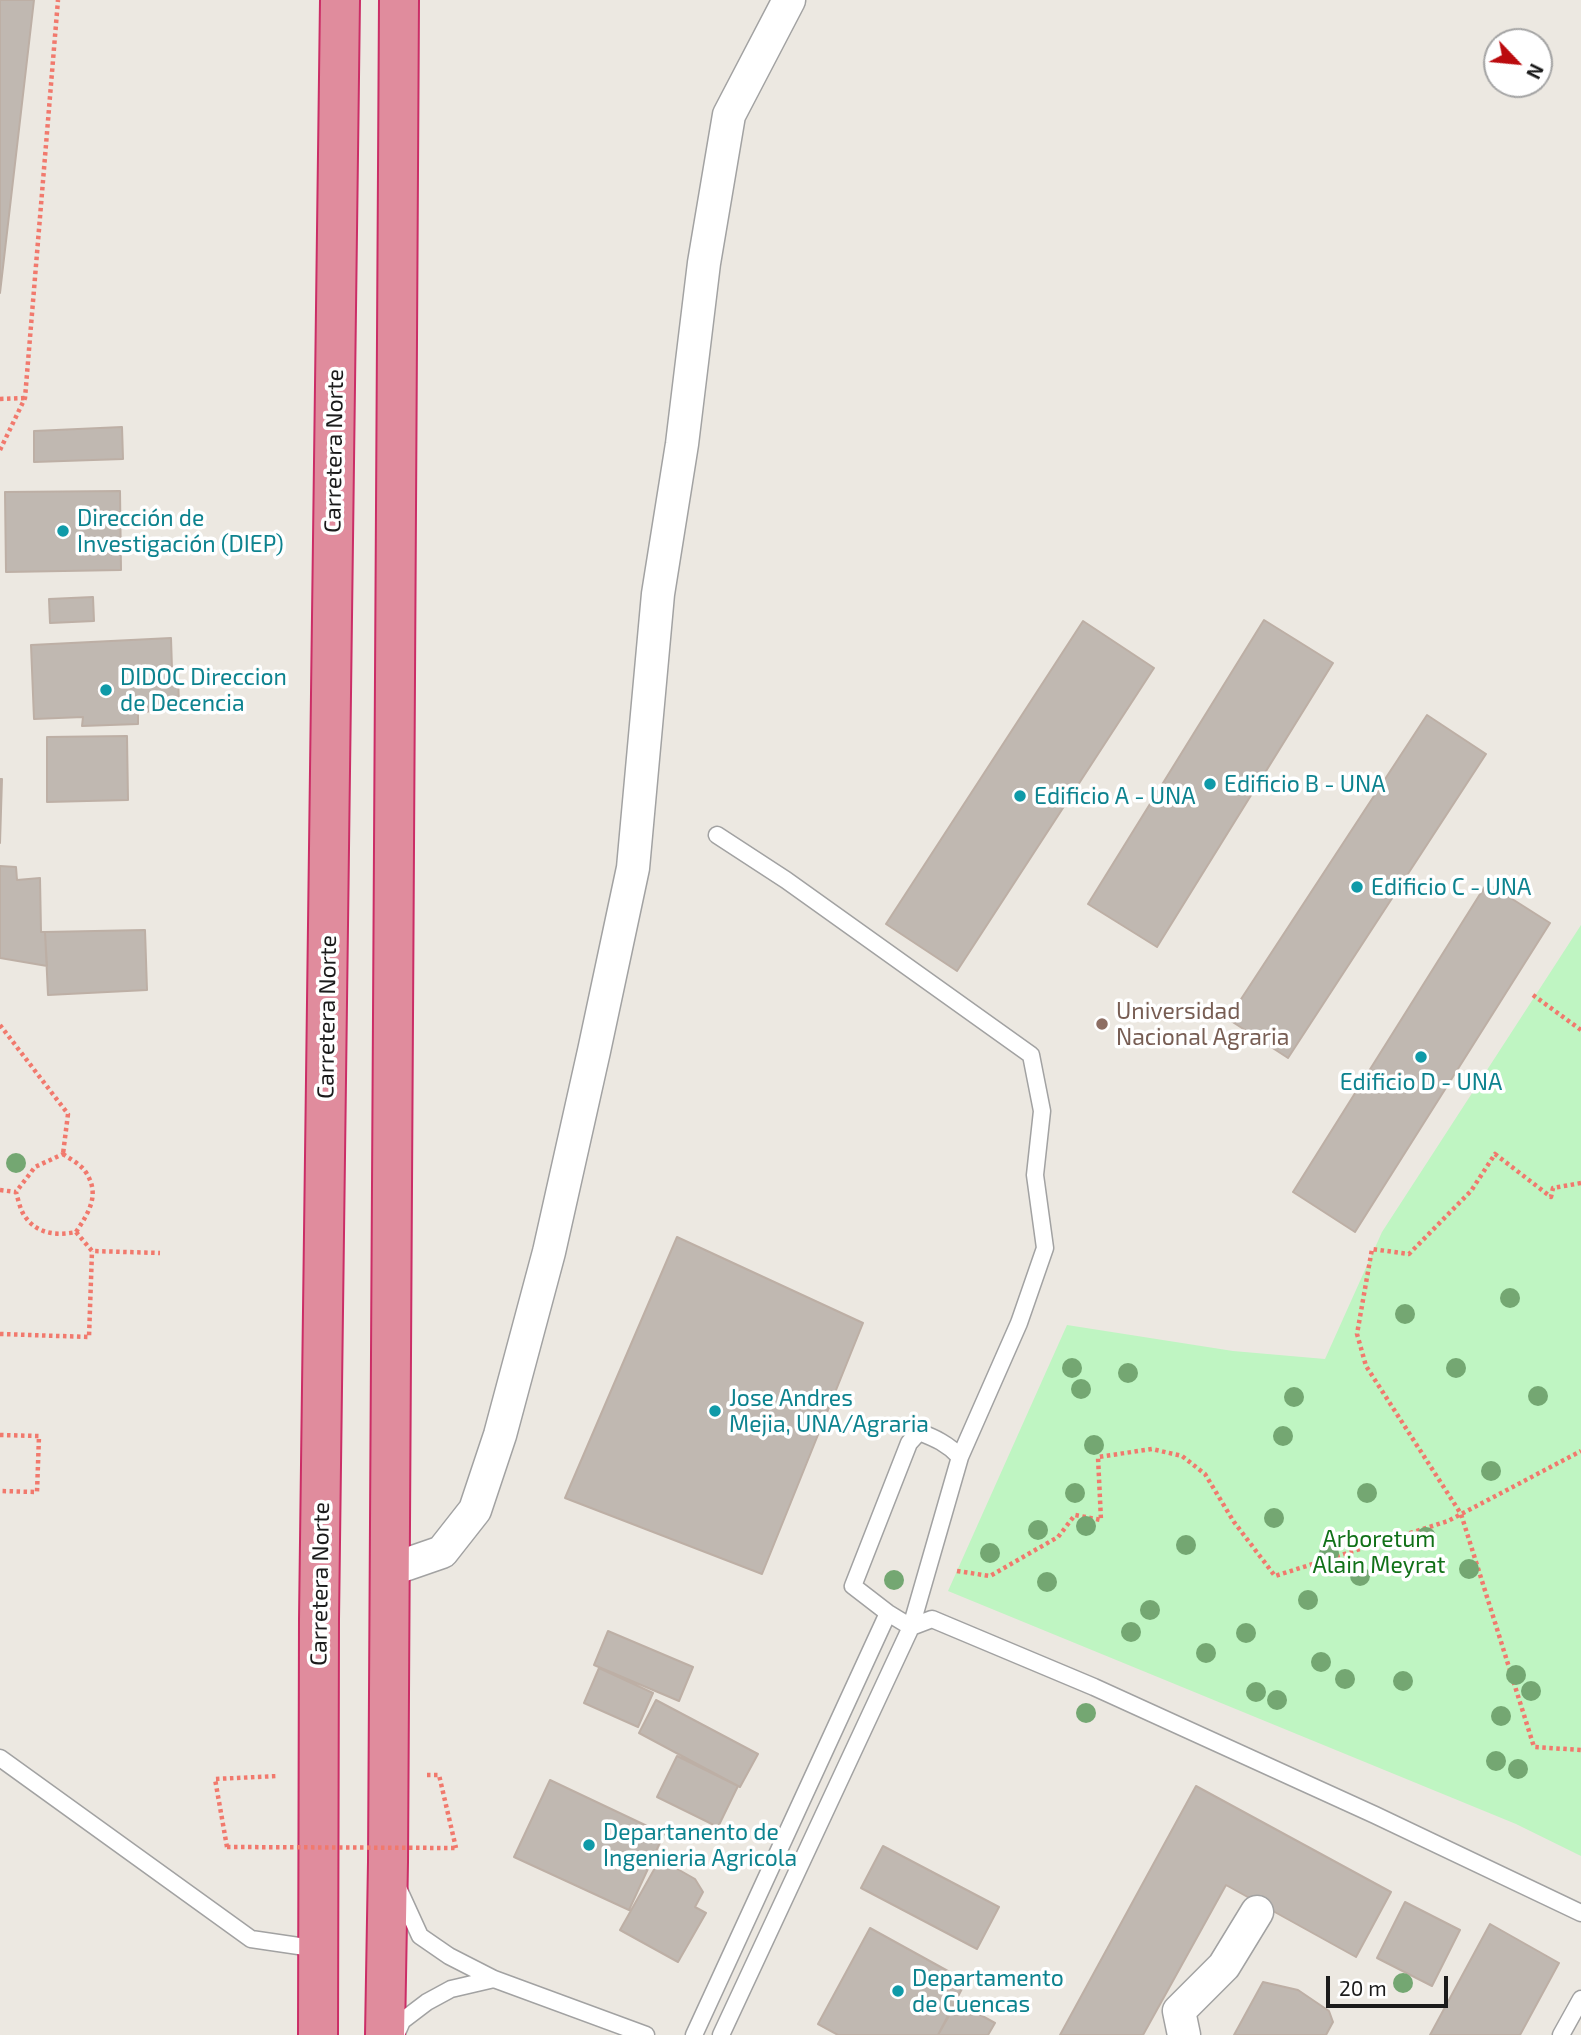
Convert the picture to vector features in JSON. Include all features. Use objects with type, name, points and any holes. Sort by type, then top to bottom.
[{"type":"highway","name":"Carretera Norte","points":[[318,2035],[319,1618],[340,0]]},
{"type":"highway","points":[[385,2035],[399,0]]},
{"type":"street","points":[[390,1570],[442,1552],[475,1510],[500,1435],[549,1252],[633,868],[658,594],[682,444],[704,262],[729,115],[789,0]]},
{"type":"street","points":[[1184,2035],[1179,2011],[1224,1966],[1256,1912]]},
{"type":"lane","points":[[717,835],[786,880],[1031,1055],[1042,1111],[1035,1175],[1045,1248],[1019,1323],[960,1457],[911,1627],[721,2035]]},
{"type":"lane","points":[[911,1627],[853,1586],[909,1443],[919,1432],[937,1438],[960,1457]]},
{"type":"lane","points":[[694,2035],[888,1613]]},
{"type":"lane","points":[[911,1627],[932,1619],[1094,1687],[1375,1815],[1581,1913]]},
{"type":"lane","points":[[0,1758],[251,1939],[319,1950]]},
{"type":"lane","points":[[388,1863],[420,1936],[449,1956],[494,1979],[646,2035]]},
{"type":"lane","points":[[396,2035],[402,2021],[427,2002],[451,1989],[494,1979]]},
{"type":"lane","points":[[1561,2035],[1581,1999]]},
{"type":"path","points":[[0,450],[25,398],[58,0]]},
{"type":"path","points":[[0,399],[25,398]]},
{"type":"path","points":[[1533,995],[1581,1030]]},
{"type":"path","points":[[0,1025],[68,1114],[63,1154]]},
{"type":"path","points":[[16,1192],[35,1167],[63,1154]]},
{"type":"path","points":[[16,1192],[23,1214],[38,1230],[60,1235],[76,1232],[89,1213],[94,1194],[85,1170],[63,1154]]},
{"type":"path","points":[[1581,1183],[1553,1188],[1551,1197],[1494,1154],[1471,1191],[1409,1254],[1373,1249],[1357,1334],[1366,1366],[1461,1514],[1534,1747],[1581,1750]]},
{"type":"path","points":[[0,1190],[16,1192]]},
{"type":"path","points":[[0,1334],[89,1337],[92,1251],[76,1232]]},
{"type":"path","points":[[92,1251],[160,1253]]},
{"type":"path","points":[[0,1435],[39,1436],[37,1492],[0,1491]]},
{"type":"path","points":[[929,1566],[990,1576],[1058,1537],[1075,1515],[1101,1520],[1098,1457],[1152,1449],[1181,1456],[1205,1474],[1234,1522],[1275,1576],[1448,1521],[1581,1451]]},
{"type":"path","points":[[319,1774],[215,1779],[227,1847],[456,1847],[439,1775]]},
{"type":"green space","name":"Arboretum Alain Meyrat","points":[[1581,925],[1581,1856],[1516,1824],[948,1591],[1067,1325],[1233,1351],[1325,1359],[1382,1232]]},
{"type":"building","points":[[0,0],[34,0],[0,293]]},
{"type":"building","points":[[122,427],[123,459],[34,462],[34,431]]},
{"type":"building","name":"Dirección de Investigación (DIEP)","points":[[120,491],[121,570],[6,572],[5,492]]},
{"type":"building","points":[[93,597],[94,621],[50,623],[49,599]]},
{"type":"building","name":"Edificio B - UNA","points":[[1264,620],[1333,663],[1157,947],[1088,904]]},
{"type":"building","name":"Edificio A - UNA","points":[[1083,621],[1154,668],[957,971],[886,924]]},
{"type":"building","name":"DIDOC Direccion de Decencia","points":[[171,638],[172,669],[178,669],[179,710],[138,712],[138,724],[82,726],[83,717],[34,719],[31,645]]},
{"type":"building","name":"Edificio C - UNA","points":[[1427,715],[1486,754],[1288,1058],[1228,1019]]},
{"type":"building","points":[[127,736],[128,800],[47,802],[47,737]]},
{"type":"building","points":[[0,779],[2,779],[0,843]]},
{"type":"building","points":[[0,866],[16,867],[17,880],[40,878],[41,932],[45,932],[47,966],[0,958]]},
{"type":"building","name":"Edificio D - UNA","points":[[1487,883],[1550,923],[1355,1232],[1293,1192]]},
{"type":"building","points":[[145,930],[147,990],[48,995],[45,932]]},
{"type":"building","name":"Jose Andres Mejia, UNA/Agraria","points":[[677,1237],[863,1323],[762,1574],[565,1498]]},
{"type":"building","points":[[608,1631],[693,1667],[679,1701],[594,1665]]},
{"type":"building","points":[[599,1668],[653,1693],[638,1727],[584,1703]]},
{"type":"building","points":[[656,1700],[758,1754],[740,1787],[639,1733]]},
{"type":"building","points":[[677,1756],[738,1786],[718,1827],[657,1797]]},
{"type":"building","name":"Departanento de Ingenieria Agricola","points":[[550,1780],[664,1834],[629,1910],[514,1857]]},
{"type":"building","points":[[1196,1786],[1391,1892],[1356,1957],[1226,1885],[1143,2035],[1060,2035]]},
{"type":"building","points":[[883,1846],[999,1907],[977,1949],[861,1888]]},
{"type":"building","points":[[660,1859],[695,1879],[703,1892],[695,1907],[706,1913],[678,1962],[620,1930]]},
{"type":"building","points":[[1405,1902],[1460,1930],[1432,1986],[1377,1958]]},
{"type":"building","points":[[1490,1924],[1559,1963],[1520,2035],[1430,2035]]},
{"type":"building","name":"Departamento de Cuencas","points":[[870,1928],[966,1981],[938,2035],[838,2035],[818,2024]]},
{"type":"building","points":[[1263,1982],[1298,1990],[1329,2011],[1333,2022],[1326,2035],[1234,2035]]},
{"type":"building","points":[[957,2002],[995,2023],[988,2035],[938,2035]]},
{"type":"place","name":"Dirección de Investigación (DIEP)","points":[[63,531]]},
{"type":"place","name":"DIDOC Direccion de Decencia","points":[[106,690]]},
{"type":"place","name":"Edificio B - UNA","points":[[1210,784]]},
{"type":"place","name":"Edificio A - UNA","points":[[1020,796]]},
{"type":"place","name":"Edificio C - UNA","points":[[1357,887]]},
{"type":"place","name":"Universidad Nacional Agraria","points":[[1102,1024]]},
{"type":"place","name":"Edificio D - UNA","points":[[1421,1057]]},
{"type":"place","name":"Jose Andres Mejia, UNA/Agraria","points":[[715,1411]]},
{"type":"place","name":"Departanento de Ingenieria Agricola","points":[[589,1845]]},
{"type":"place","name":"Departamento de Cuencas","points":[[898,1991]]}]
